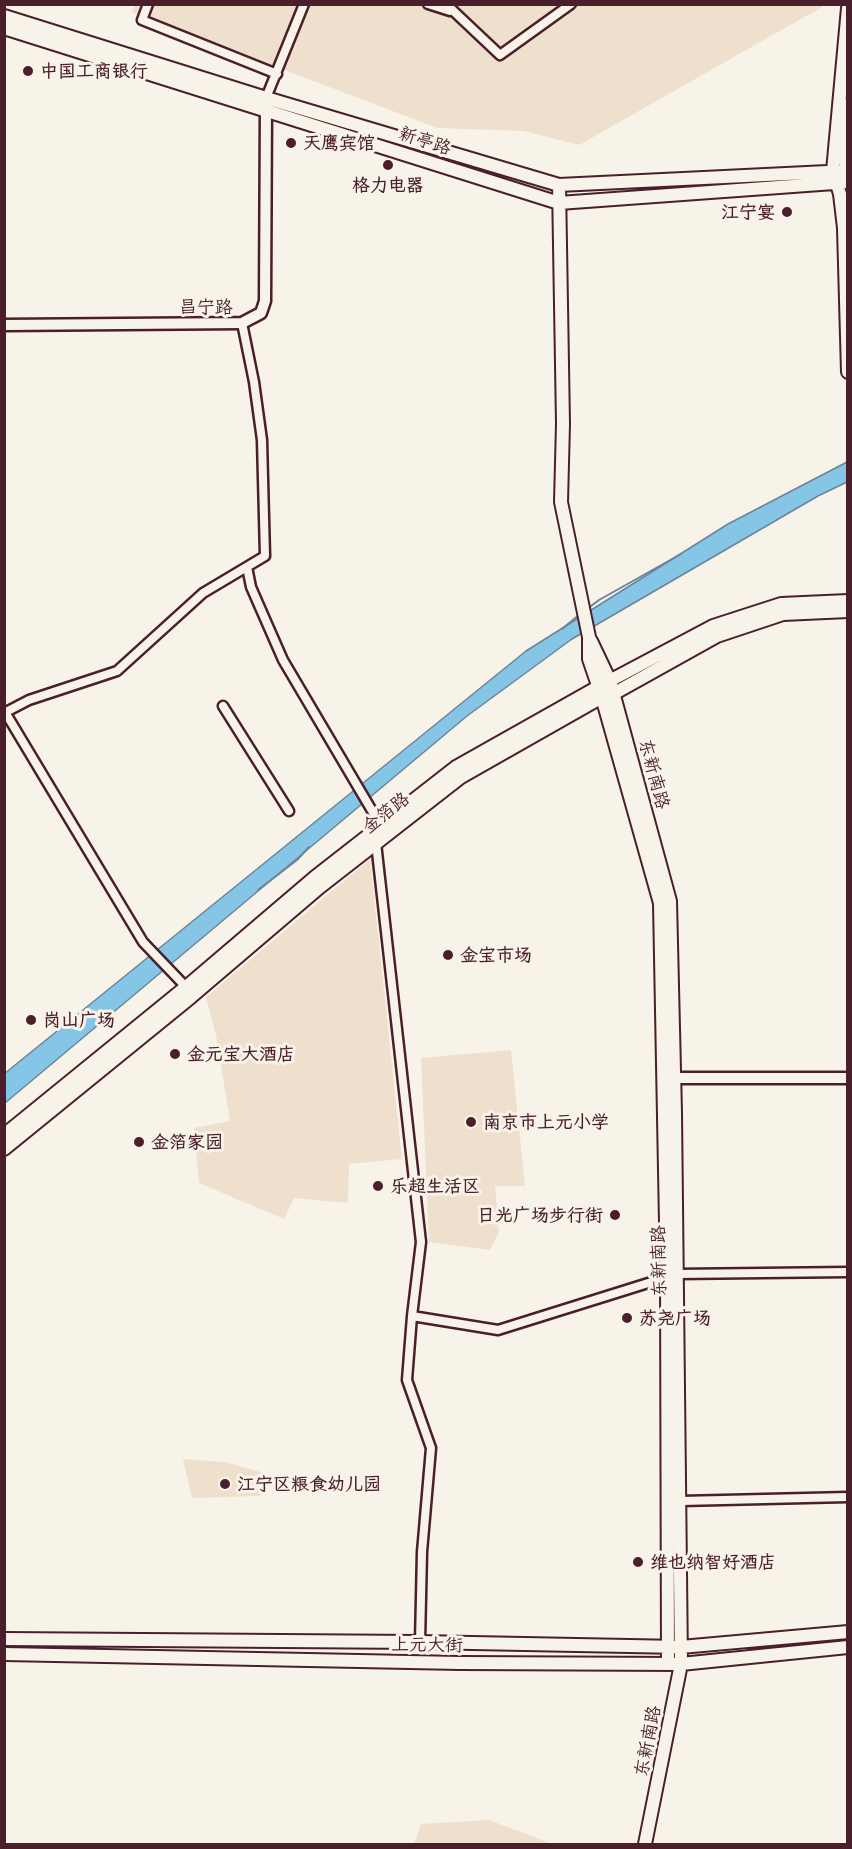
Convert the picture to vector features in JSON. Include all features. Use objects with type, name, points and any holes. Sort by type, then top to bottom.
[{"type":"main road","points":[[848,8],[843,176],[848,372]]},
{"type":"main road","name":"新亭路","points":[[4,16],[559,203],[843,176]]},
{"type":"main road","name":"新亭路","points":[[4,28],[559,185],[843,176]]},
{"type":"main road","points":[[843,176],[848,105]]},
{"type":"main road","points":[[559,185],[561,502],[589,637],[606,690]]},
{"type":"main road","name":"金箔路","points":[[4,1149],[200,989],[320,887],[461,777],[713,626],[781,604],[848,601]]},
{"type":"main road","name":"金箔路","points":[[4,1135],[186,987],[315,877],[456,767],[717,636],[783,614],[848,611]]},
{"type":"main road","name":"东新南路","points":[[606,690],[670,901],[674,1078],[672,1276],[675,1664],[645,1845]]},
{"type":"main road","name":"东新南路","points":[[606,690],[660,903],[681,1501],[675,1647]]},
{"type":"main road","name":"上元大街","points":[[4,1639],[420,1642],[675,1647],[848,1632]]},
{"type":"main road","name":"上元大街","points":[[4,1654],[460,1663],[675,1664],[848,1647]]},
{"type":"street","points":[[148,4],[142,20],[277,74]]},
{"type":"street","points":[[266,103],[304,4]]},
{"type":"street","points":[[428,4],[454,12]]},
{"type":"street","points":[[446,4],[500,55],[571,4]]},
{"type":"street","name":"昌宁路","points":[[4,325],[242,323],[261,313],[265,301],[266,103]]},
{"type":"street","points":[[186,987],[143,942],[5,712],[28,700],[117,671],[203,593],[265,556],[262,440],[254,382],[242,323]]},
{"type":"street","points":[[247,567],[251,587],[283,660],[381,826]]},
{"type":"street","points":[[223,706],[289,811]]},
{"type":"street","points":[[376,843],[421,1242],[407,1380],[431,1448],[422,1552],[420,1642]]},
{"type":"street","points":[[674,1078],[848,1078]]},
{"type":"street","points":[[412,1316],[498,1330],[672,1276],[848,1272]]},
{"type":"street","points":[[681,1501],[848,1497]]},
{"type":"shaded area","points":[[135,4],[823,5],[579,145],[524,131],[437,128],[132,12]]},
{"type":"shaded area","points":[[370,859],[402,1159],[349,1164],[348,1203],[294,1198],[284,1219],[199,1183],[194,1128],[230,1121],[216,1035],[206,997]]},
{"type":"shaded area","name":"南京市上元小学","points":[[511,1050],[525,1186],[495,1186],[499,1232],[490,1250],[429,1242],[421,1058]]},
{"type":"shaded area","name":"江宁区粮食幼儿园","points":[[183,1459],[224,1462],[261,1472],[260,1496],[192,1498]]},
{"type":"shaded area","points":[[489,1820],[552,1844],[414,1844],[421,1824]]},
{"type":"water","points":[[847,462],[847,482],[818,496],[572,639],[467,716],[5,1103],[4,1074],[526,651],[728,524]]},
{"type":"waterway","points":[[587,609],[681,554]]},
{"type":"waterway","points":[[562,629],[580,614]]},
{"type":"waterway","points":[[258,890],[297,860],[309,847]]},
{"type":"place","name":"中国工商银行","points":[[28,71]]},
{"type":"place","name":"天鹰宾馆","points":[[291,143]]},
{"type":"place","name":"格力电器","points":[[388,165]]},
{"type":"place","name":"江宁宴","points":[[787,212]]},
{"type":"place","name":"金宝市场","points":[[448,955]]},
{"type":"place","name":"岗山广场","points":[[31,1020]]},
{"type":"place","name":"金元宝大酒店","points":[[175,1054]]},
{"type":"place","name":"南京市上元小学","points":[[471,1122]]},
{"type":"place","name":"金箔家园","points":[[139,1142]]},
{"type":"place","name":"乐超生活区","points":[[378,1186]]},
{"type":"place","name":"日光广场步行街","points":[[615,1215]]},
{"type":"place","name":"苏尧广场","points":[[627,1318]]},
{"type":"place","name":"江宁区粮食幼儿园","points":[[225,1484]]},
{"type":"place","name":"维也纳智好酒店","points":[[638,1562]]}]
